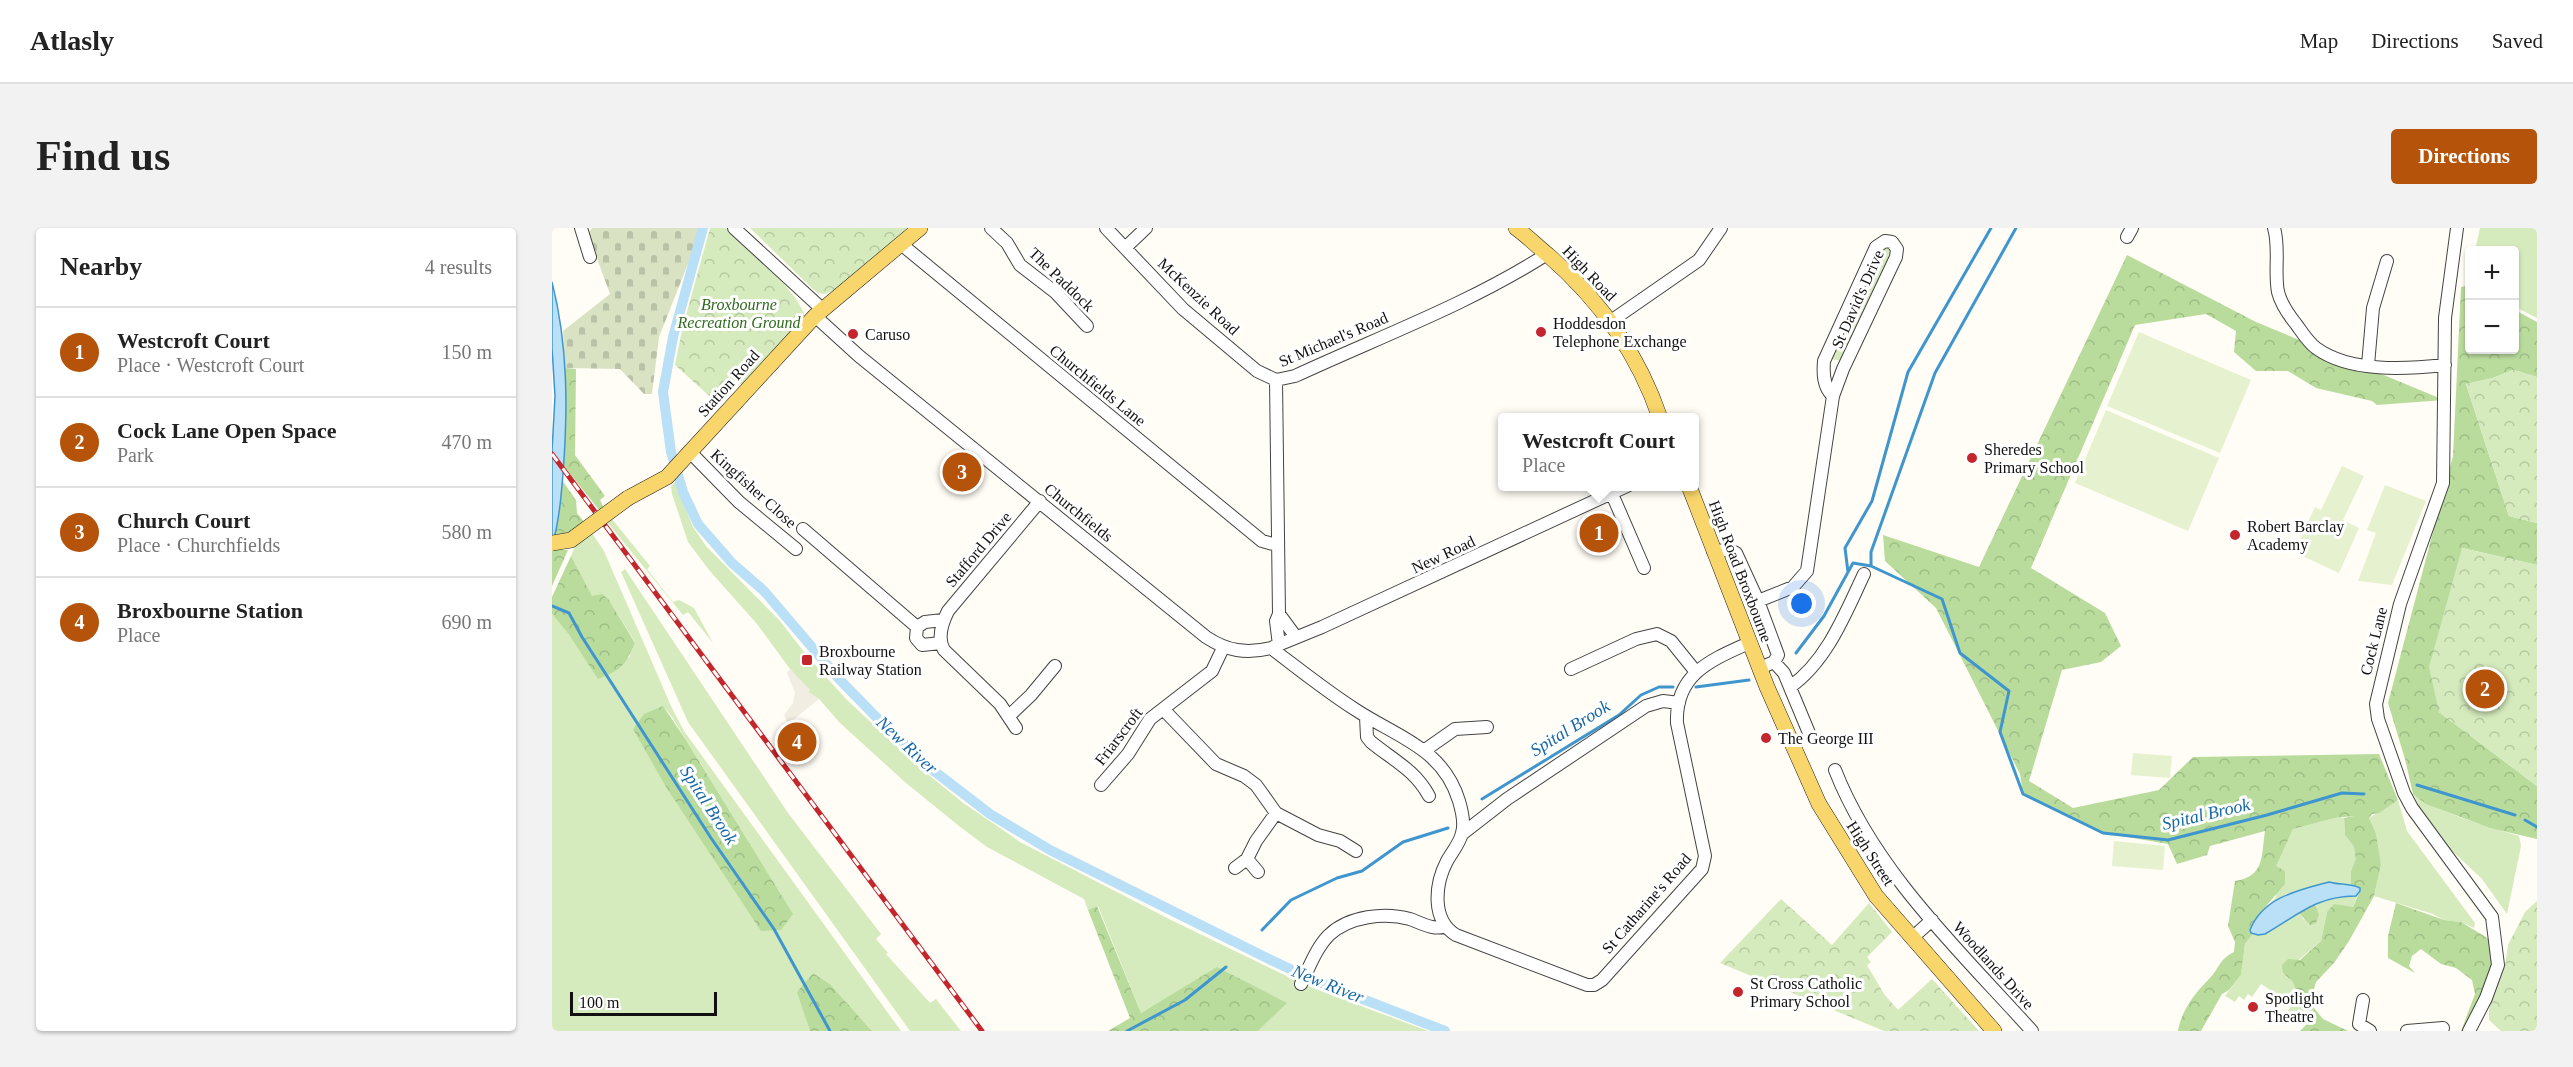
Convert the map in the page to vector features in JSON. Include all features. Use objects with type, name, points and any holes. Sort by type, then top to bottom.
[{"type":"main road","name":"Station Road","points":[[552,543],[571,540],[679,463],[818,313],[920,228]]},
{"type":"main road","name":"High Road","points":[[1520,229],[1565,270],[1611,321]]},
{"type":"main road","points":[[1611,321],[1631,350],[1649,384],[1659,413]]},
{"type":"main road","name":"High Road Broxbourne","points":[[1691,491],[1760,668]]},
{"type":"main road","name":"High Street","points":[[1760,668],[1807,779],[1866,882],[1994,1031]]},
{"type":"street","points":[[581,228],[590,257]]},
{"type":"street","name":"Churchfields","points":[[734,228],[859,356],[1206,637],[1223,648]]},
{"type":"street","name":"The Paddock","points":[[992,228],[1007,243],[1026,271],[1055,292],[1087,326]]},
{"type":"street","name":"McKenzie Road","points":[[1106,228],[1194,319],[1257,371],[1276,380]]},
{"type":"street","points":[[1125,248],[1146,228]]},
{"type":"street","points":[[1611,321],[1699,260],[1721,228]]},
{"type":"street","points":[[2274,228],[2279,293],[2282,303],[2310,343],[2335,358],[2368,365],[2403,369],[2445,365]]},
{"type":"street","name":"Cock Lane","points":[[2457,228],[2445,318],[2443,483],[2400,604],[2376,704],[2378,719],[2404,793],[2492,917],[2498,966],[2475,1029]]},
{"type":"street","name":"St David's Drive","points":[[1758,601],[1793,587],[1807,571],[1833,396],[1843,369],[1896,257],[1897,249],[1892,242],[1885,241],[1876,247],[1824,361],[1823,376],[1833,396]]},
{"type":"street","name":"Churchfields Lane","points":[[901,244],[1262,541],[1277,546]]},
{"type":"street","name":"St Michael's Road","points":[[1275,646],[1276,621],[1279,614],[1276,380],[1295,376],[1461,300],[1515,274],[1547,254]]},
{"type":"street","points":[[2368,365],[2373,308],[2387,261]]},
{"type":"street","name":"St David's Drive","points":[[1824,361],[1843,369]]},
{"type":"street","name":"Kingfisher Close","points":[[679,463],[739,502],[796,549]]},
{"type":"street","name":"New Road","points":[[1275,646],[1618,491]]},
{"type":"street","points":[[1612,494],[1644,568]]},
{"type":"street","name":"Stafford Drive","points":[[940,643],[943,620],[948,611],[1040,501]]},
{"type":"street","points":[[803,529],[917,627]]},
{"type":"street","points":[[1713,551],[1729,550],[1736,553],[1777,651],[1774,662]]},
{"type":"street","points":[[1790,687],[1807,674],[1822,654],[1864,574]]},
{"type":"street","points":[[1279,614],[1296,638]]},
{"type":"street","points":[[917,627],[925,622],[943,620]]},
{"type":"street","points":[[917,627],[916,638],[922,645],[940,643],[944,650],[1000,704],[1016,728]]},
{"type":"street","points":[[1571,669],[1636,639],[1657,634],[1671,642],[1696,672]]},
{"type":"street","name":"St Catharine's Road","points":[[1300,984],[1316,955],[1334,932],[1375,916],[1398,916],[1436,928],[1446,927],[1456,935],[1587,985],[1594,985],[1602,980],[1704,864],[1705,856],[1677,723],[1679,703],[1689,679],[1696,672],[1715,658],[1749,643]]},
{"type":"street","points":[[1223,648],[1249,651],[1275,646],[1337,698],[1425,750],[1452,784],[1461,812],[1462,834]]},
{"type":"street","name":"Friarscroft","points":[[1101,785],[1128,754],[1145,725],[1212,671],[1223,648]]},
{"type":"street","points":[[1774,662],[1785,673],[1809,733]]},
{"type":"street","points":[[1760,668],[1774,662]]},
{"type":"street","points":[[1009,716],[1031,695],[1055,666]]},
{"type":"street","points":[[1446,927],[1438,908],[1438,890],[1445,865],[1462,834],[1507,799],[1646,706],[1663,701],[1679,703]]},
{"type":"street","name":"Friarscroft","points":[[1163,709],[1204,754],[1222,768],[1251,781],[1276,813]]},
{"type":"street","points":[[1366,717],[1367,737],[1406,766],[1429,796]]},
{"type":"street","points":[[1425,750],[1455,729],[1487,727]]},
{"type":"street","name":"Woodlands Drive","points":[[1835,770],[1856,816],[1876,849],[1932,920],[2032,1031]]},
{"type":"street","points":[[1235,868],[1247,859],[1256,841],[1276,813],[1356,850]]},
{"type":"street","points":[[1247,859],[1258,872]]},
{"type":"street","name":"Woodlands Drive","points":[[1912,938],[1932,920]]},
{"type":"street","points":[[2363,1000],[2359,1024],[2370,1031]]},
{"type":"street","points":[[2407,1031],[2443,1028]]},
{"type":"green space","points":[[592,228],[699,228],[697,241],[659,337],[652,394],[644,394],[620,369],[565,368],[563,331],[610,294],[588,234]]},
{"type":"green space","name":"Broxbourne Recreation Ground","points":[[710,228],[726,228],[783,283],[801,307],[805,317],[744,383],[734,386],[717,403],[675,365],[682,330]]},
{"type":"green space","name":"Broxbourne Recreation Ground","points":[[750,228],[907,228],[853,276],[824,294],[815,291]]},
{"type":"green space","points":[[2480,228],[2537,228],[2537,318],[2519,309],[2519,246],[2476,246]]},
{"type":"green space","points":[[1889,246],[1893,252],[1842,361],[1831,359],[1879,249]]},
{"type":"green space","points":[[2127,255],[2256,322],[2444,400],[2377,405],[2372,401],[2316,388],[2288,371],[2256,371],[2234,352],[2236,331],[2206,314],[2135,325],[2031,568],[2105,613],[2121,646],[2101,662],[2062,670],[2029,781],[2073,808],[2159,790],[2193,757],[2379,754],[2398,800],[2379,813],[2372,814],[2369,818],[2376,834],[2381,865],[2374,896],[2349,941],[2334,963],[2316,982],[2310,1003],[2323,1019],[2348,1031],[2300,1031],[2305,1026],[2308,1013],[2314,1011],[2299,996],[2292,981],[2283,973],[2282,965],[2288,959],[2300,960],[2321,941],[2327,912],[2334,904],[2353,907],[2360,891],[2351,885],[2351,871],[2356,859],[2354,847],[2345,835],[2344,818],[2354,816],[2335,818],[2293,829],[2276,866],[2285,871],[2285,884],[2255,919],[2251,933],[2253,934],[2245,944],[2241,975],[2229,990],[2222,994],[2201,1031],[2178,1031],[2185,1009],[2194,996],[2222,961],[2234,952],[2235,942],[2228,926],[2235,881],[2252,875],[2257,870],[2262,857],[2265,831],[2210,846],[2207,855],[2177,864],[2168,844],[2103,833],[2023,794],[2020,774],[1936,608],[1885,561],[1883,535],[1979,567]]},
{"type":"green space","points":[[2465,286],[2465,354],[2519,354],[2519,312],[2537,322],[2537,377],[2513,370],[2493,378],[2466,384],[2509,516],[2537,523],[2537,565],[2462,548],[2439,712],[2537,786],[2537,839],[2490,828],[2426,804],[2413,794],[2388,703],[2453,456],[2461,287]]},
{"type":"green space","points":[[2139,332],[2251,380],[2220,453],[2107,406]]},
{"type":"green space","points":[[565,368],[576,369],[575,455],[605,496],[600,500],[604,508],[600,511],[563,465],[566,431]]},
{"type":"green space","points":[[2513,370],[2537,377],[2537,523],[2509,516],[2466,384],[2493,378]]},
{"type":"green space","points":[[2106,410],[2219,458],[2188,531],[2075,483]]},
{"type":"green space","points":[[2342,466],[2364,476],[2343,520],[2359,528],[2339,573],[2294,552],[2315,507],[2321,510]]},
{"type":"green space","points":[[562,480],[576,500],[577,513],[585,523],[565,536],[555,538]]},
{"type":"green space","points":[[675,482],[693,527],[706,546],[780,621],[808,657],[847,700],[919,767],[962,802],[1020,842],[1169,919],[1305,985],[1428,1031],[1258,1031],[1286,1003],[1217,968],[1141,1013],[1098,906],[1088,910],[1084,899],[987,847],[906,783],[840,723],[819,699],[808,692],[809,690],[790,669],[757,624],[709,570],[688,542],[672,494],[671,486]]},
{"type":"green space","points":[[2385,485],[2426,501],[2392,585],[2358,581],[2376,533],[2367,530]]},
{"type":"green space","points":[[612,519],[650,566],[647,569],[673,602],[679,600],[694,608],[713,643],[688,612],[683,615],[607,522]]},
{"type":"green space","points":[[592,533],[604,551],[684,731],[901,1031],[872,1031],[830,984],[813,973],[798,992],[810,1031],[552,1031],[552,614],[570,636],[629,658],[635,642],[609,600],[592,597],[571,556],[575,546]],"holes":[[[663,706],[672,717],[793,914]]]},
{"type":"green space","points":[[2462,548],[2537,565],[2537,786],[2439,712],[2429,667]]},
{"type":"green space","points":[[552,550],[568,550],[552,586]]},
{"type":"green space","points":[[571,556],[592,596],[602,594],[609,600],[635,643],[629,657],[621,666],[598,679],[570,636],[552,614],[552,597]]},
{"type":"green space","points":[[625,569],[788,813],[881,934],[876,939],[888,953],[886,954],[930,1003],[936,999],[961,1031],[910,1031],[688,722],[621,572]]},
{"type":"green space","points":[[663,706],[793,914],[781,930],[761,931],[666,787],[633,729],[644,714]]},
{"type":"green space","points":[[2133,753],[2172,756],[2170,778],[2131,775]]},
{"type":"green space","points":[[2413,794],[2449,813],[2519,836],[2521,846],[2507,914],[2482,879],[2448,847],[2423,814]]},
{"type":"green space","points":[[2398,800],[2407,831],[2475,923],[2474,928],[2374,896],[2381,865],[2369,818]]},
{"type":"green space","points":[[2335,818],[2344,818],[2345,835],[2354,847],[2357,859],[2351,871],[2351,885],[2329,882],[2286,894],[2267,907],[2276,897],[2275,866],[2293,829]]},
{"type":"green space","points":[[2114,841],[2165,846],[2163,870],[2112,866]]},
{"type":"green space","points":[[2358,894],[2353,907],[2327,912],[2321,941],[2283,973],[2292,981],[2299,996],[2315,1011],[2297,1017],[2288,1011],[2292,1004],[2261,984],[2252,997],[2248,994],[2244,1000],[2239,996],[2235,1002],[2225,996],[2241,975],[2245,944],[2253,934],[2265,934],[2299,913],[2304,920],[2317,905],[2315,904],[2335,896]]},
{"type":"green space","points":[[1781,899],[1832,945],[1869,903],[1892,932],[1867,957],[1871,962],[1867,965],[1884,994],[1898,1010],[1932,979],[1979,1031],[1884,1031],[1720,963]]},
{"type":"green space","points":[[2537,901],[2537,1031],[2501,1031],[2489,1020],[2489,1009],[2505,966],[2508,945],[2525,912]]},
{"type":"green space","points":[[2396,903],[2444,920],[2461,922],[2494,942],[2493,966],[2466,1031],[2461,1031],[2475,994],[2472,980],[2456,968],[2441,964],[2421,949],[2412,956],[2409,966],[2415,973],[2388,958],[2388,936]]},
{"type":"green space","points":[[2315,904],[2319,915],[2316,923],[2310,925],[2299,913]]},
{"type":"green space","points":[[1097,906],[1141,1013],[1217,967],[1287,1003],[1258,1031],[1108,1031],[1130,1018],[1088,910]]},
{"type":"green space","points":[[813,973],[830,984],[872,1031],[810,1031],[797,992]]},
{"type":"shaded area","points":[[790,669],[810,690],[808,692],[819,699],[788,724],[784,715],[793,703],[795,693],[787,673]]},
{"type":"water","points":[[552,282],[564,353],[566,401],[561,492],[552,546],[552,451],[555,396]]},
{"type":"water","points":[[2329,882],[2356,886],[2360,888],[2360,891],[2356,896],[2318,903],[2265,934],[2251,933],[2250,930],[2256,919],[2273,902],[2294,892]]},
{"type":"waterway","name":"New River","points":[[703,228],[673,337],[663,392],[671,452],[683,492],[698,524],[732,563],[764,591],[840,680],[934,771],[990,814],[1050,850],[1311,979],[1445,1031]]},
{"type":"waterway","points":[[1848,572],[1845,548],[1872,501],[1908,372],[1991,228]]},
{"type":"waterway","points":[[1871,566],[1871,552],[1935,373],[2016,228]]},
{"type":"waterway","name":"Spital Brook","points":[[1796,653],[1824,616],[1853,563],[1871,566],[1942,599],[1960,653],[2009,691],[2000,732],[2023,794],[2103,833],[2168,840],[2342,793],[2364,794]]},
{"type":"waterway","name":"Spital Brook","points":[[552,606],[569,613],[582,637],[711,838],[774,929],[830,1031]]},
{"type":"waterway","name":"Spital Brook","points":[[1696,687],[1749,680]]},
{"type":"waterway","name":"Spital Brook","points":[[1482,799],[1619,715],[1641,695],[1659,687],[1673,687]]},
{"type":"waterway","name":"Spital Brook","points":[[2417,785],[2515,815]]},
{"type":"waterway","name":"Spital Brook","points":[[2525,820],[2537,827]]},
{"type":"waterway","name":"Spital Brook","points":[[1262,930],[1291,900],[1337,878],[1362,871],[1403,842],[1448,828]]},
{"type":"waterway","name":"Spital Brook","points":[[1127,1031],[1185,1000],[1226,967]]},
{"type":"railway","points":[[552,454],[982,1031]]},
{"type":"place","name":"Hoddesdon Telephone Exchange","points":[[1541,332]]},
{"type":"place","name":"Caruso","points":[[853,334]]},
{"type":"place","name":"Sheredes Primary School","points":[[1972,458]]},
{"type":"place","name":"Church Court","points":[[962,472]]},
{"type":"place","name":"Westcroft Court","points":[[1599,533]]},
{"type":"place","name":"Robert Barclay Academy","points":[[2235,535]]},
{"type":"place","name":"Broxbourne Railway Station","points":[[807,660]]},
{"type":"place","name":"Cock Lane Open Space","points":[[2485,689]]},
{"type":"place","name":"The George III","points":[[1766,738]]},
{"type":"place","name":"Broxbourne Station","points":[[797,742]]},
{"type":"place","name":"St Cross Catholic Primary School","points":[[1738,992]]},
{"type":"place","name":"Spotlight Theatre","points":[[2253,1007]]}]
